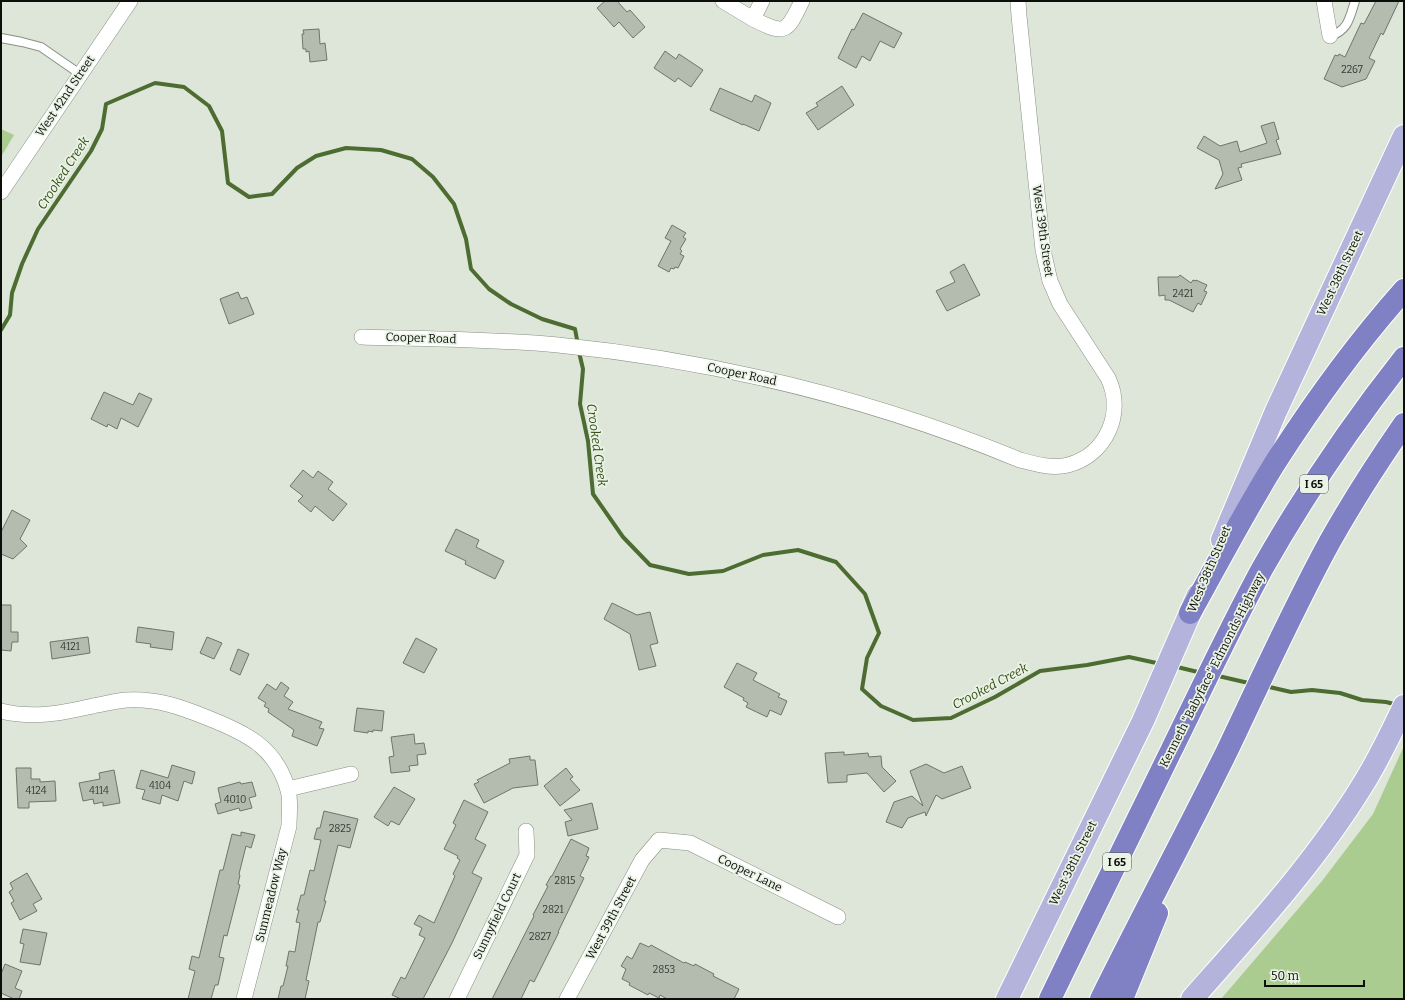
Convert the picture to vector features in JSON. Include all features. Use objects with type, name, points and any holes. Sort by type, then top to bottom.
[{"type":"highway","points":[[1190,613],[1257,493],[1306,416],[1358,344],[1404,290]]},
{"type":"highway","name":"Kenneth \"Babyface\" Edmonds Highway","points":[[1050,999],[1263,569],[1312,486],[1352,426],[1404,358]]},
{"type":"highway","points":[[1101,999],[1133,934],[1187,832],[1322,557],[1344,517],[1404,424]]},
{"type":"highway","points":[[1122,999],[1147,940],[1187,832]]},
{"type":"main road","name":"West 38th Street","points":[[1007,999],[1143,721],[1276,411],[1404,136]]},
{"type":"main road","points":[[1192,999],[1275,906],[1314,856],[1349,807],[1363,784],[1404,706]]},
{"type":"street","name":"West 42nd Street","points":[[1,192],[130,1]]},
{"type":"street","points":[[723,1],[772,29],[787,27],[792,22],[802,1]]},
{"type":"street","points":[[753,19],[762,1]]},
{"type":"street","name":"West 39th Street","points":[[1018,1],[1018,16],[1046,263],[1050,281],[1060,304],[1111,383],[1115,407],[1110,431],[1103,441]]},
{"type":"street","points":[[1324,1],[1330,36]]},
{"type":"street","name":"Cooper Road","points":[[362,337],[474,340],[558,345],[702,365],[814,390],[914,420],[1020,460],[1056,467],[1068,465],[1085,458],[1103,441]]},
{"type":"street","points":[[1,710],[13,714],[32,716],[57,714],[109,702],[127,700],[151,701],[175,705],[232,728],[254,740],[275,762],[288,789],[351,774]]},
{"type":"street","name":"Sunmeadow Way","points":[[244,999],[289,826],[288,789]]},
{"type":"street","name":"Sunnyfield Court","points":[[457,999],[528,855],[526,831]]},
{"type":"street","name":"West 39th Street","points":[[567,999],[642,860],[659,840]]},
{"type":"street","name":"Cooper Lane","points":[[659,840],[690,843],[838,917]]},
{"type":"lane","points":[[1330,36],[1338,34],[1346,25],[1355,1]]},
{"type":"lane","points":[[1,38],[22,42],[41,48],[80,74]]},
{"type":"green space","points":[[1,129],[14,135],[1,157]]},
{"type":"green space","points":[[1404,746],[1404,999],[1221,999],[1322,881],[1373,814]]},
{"type":"building","points":[[605,1],[617,1],[627,12],[630,10],[645,27],[633,38],[619,22],[614,27],[597,8]]},
{"type":"building","points":[[1376,1],[1399,1],[1383,35],[1381,33],[1369,58],[1375,61],[1366,79],[1342,87],[1324,79],[1335,55],[1338,56],[1339,54],[1345,57],[1361,23],[1364,24]]},
{"type":"building","points":[[863,13],[902,33],[894,48],[880,41],[870,61],[862,56],[856,68],[838,58],[852,29],[854,30]]},
{"type":"building","points":[[319,29],[320,44],[325,43],[327,60],[310,62],[309,51],[306,52],[306,49],[303,49],[303,30]]},
{"type":"building","points":[[665,51],[676,59],[679,54],[703,70],[691,87],[678,78],[675,82],[654,68]]},
{"type":"building","points":[[842,86],[854,105],[818,130],[806,113],[818,106],[816,103]]},
{"type":"building","points":[[720,88],[752,102],[755,95],[771,103],[759,131],[710,110]]},
{"type":"building","points":[[1274,122],[1279,139],[1276,140],[1281,154],[1241,164],[1242,167],[1238,168],[1242,180],[1215,189],[1223,174],[1219,160],[1197,148],[1204,136],[1220,146],[1237,141],[1240,152],[1267,143],[1261,126]]},
{"type":"building","points":[[672,225],[686,233],[683,237],[686,239],[680,249],[682,251],[680,254],[684,256],[678,268],[671,268],[669,272],[658,266],[671,241],[665,238]]},
{"type":"building","points":[[964,264],[980,295],[947,311],[936,291],[955,282],[950,272]]},
{"type":"building","points":[[1180,275],[1191,283],[1193,280],[1196,280],[1207,285],[1204,291],[1207,292],[1201,305],[1198,303],[1193,312],[1169,300],[1165,300],[1165,295],[1159,296],[1158,277],[1178,277]]},
{"type":"building","points":[[238,292],[241,299],[247,297],[254,314],[229,324],[220,299]]},
{"type":"building","points":[[104,392],[133,405],[139,393],[152,399],[138,427],[121,418],[117,429],[108,424],[107,427],[91,419]]},
{"type":"building","points":[[303,470],[313,478],[318,471],[333,482],[328,489],[347,504],[333,521],[315,506],[311,512],[298,501],[303,496],[290,486]]},
{"type":"building","points":[[12,510],[30,520],[20,539],[27,546],[13,559],[1,554],[1,532]]},
{"type":"building","points":[[456,529],[479,540],[476,547],[504,561],[495,579],[465,564],[466,561],[445,551]]},
{"type":"building","points":[[612,603],[637,615],[650,612],[658,643],[650,645],[656,666],[639,670],[630,634],[604,619]]},
{"type":"building","points":[[1,605],[11,605],[11,632],[18,632],[18,642],[12,642],[11,651],[1,650]]},
{"type":"building","points":[[138,627],[174,632],[172,650],[150,647],[151,644],[136,642]]},
{"type":"building","points":[[88,637],[90,653],[52,659],[50,642]]},
{"type":"building","points":[[207,637],[222,643],[214,659],[200,653]]},
{"type":"building","points":[[416,638],[437,649],[424,673],[403,663]]},
{"type":"building","points":[[238,649],[249,654],[240,675],[230,670]]},
{"type":"building","points":[[737,663],[757,673],[753,680],[780,694],[778,697],[787,701],[781,715],[770,710],[767,717],[746,707],[748,703],[743,700],[744,698],[724,687]]},
{"type":"building","points":[[281,682],[289,688],[284,696],[293,702],[288,709],[322,722],[319,728],[324,729],[317,746],[292,736],[294,730],[268,712],[269,709],[264,706],[266,703],[258,698],[267,684],[276,690]]},
{"type":"building","points":[[357,708],[384,711],[382,731],[373,730],[373,732],[368,731],[368,733],[354,731]]},
{"type":"building","points":[[414,734],[415,744],[424,743],[426,754],[417,755],[418,765],[409,766],[410,771],[391,773],[389,757],[394,756],[391,737]]},
{"type":"building","points":[[844,752],[844,755],[868,753],[869,757],[881,756],[882,767],[896,781],[884,792],[867,773],[847,775],[847,782],[828,783],[825,753]]},
{"type":"building","points":[[530,756],[530,760],[535,760],[538,785],[513,788],[484,803],[474,784],[479,782],[477,780],[510,763],[509,759]]},
{"type":"building","points":[[926,764],[944,773],[962,766],[971,788],[942,799],[936,795],[926,816],[925,812],[908,818],[902,828],[886,822],[894,802],[912,796],[923,806],[910,771]]},
{"type":"building","points":[[172,765],[195,772],[192,784],[184,781],[178,801],[162,795],[160,804],[142,799],[145,790],[136,788],[141,770],[168,778]]},
{"type":"building","points":[[16,768],[31,768],[31,779],[40,779],[40,782],[55,781],[56,801],[29,802],[29,808],[18,808]]},
{"type":"building","points":[[566,768],[573,777],[570,779],[580,790],[560,806],[544,786]]},
{"type":"building","points":[[114,770],[120,803],[103,806],[103,802],[94,804],[93,799],[83,801],[79,783],[100,779],[99,773]]},
{"type":"building","points":[[240,782],[241,784],[252,782],[256,796],[249,798],[252,808],[240,811],[239,808],[218,814],[215,804],[221,802],[218,788]]},
{"type":"building","points":[[394,787],[415,799],[399,825],[391,821],[388,826],[374,817]]},
{"type":"building","points":[[464,800],[488,812],[475,839],[486,845],[472,873],[482,878],[452,943],[423,999],[401,999],[392,995],[401,977],[405,979],[425,938],[419,935],[422,928],[414,924],[419,915],[434,923],[455,876],[453,874],[460,860],[457,858],[458,856],[444,849],[456,825],[453,823]]},
{"type":"building","points":[[592,803],[598,829],[568,836],[565,822],[572,820],[564,810]]},
{"type":"building","points":[[324,811],[358,819],[350,848],[338,845],[324,901],[326,901],[320,922],[318,922],[306,980],[309,981],[305,999],[278,999],[288,966],[286,966],[289,951],[295,952],[300,923],[296,922],[299,910],[297,910],[301,895],[304,895],[310,870],[314,871],[321,840],[314,839],[317,828],[320,828]]},
{"type":"building","points":[[241,832],[255,835],[251,848],[246,846],[239,874],[238,884],[240,885],[227,936],[224,935],[219,957],[224,958],[218,985],[215,985],[211,999],[188,999],[195,971],[189,969],[192,956],[199,958],[220,870],[223,870],[232,834],[241,836]]},
{"type":"building","points":[[571,839],[589,848],[586,856],[589,857],[580,876],[584,878],[559,932],[534,982],[530,980],[521,999],[492,999],[534,916],[533,915],[548,886],[546,885]]},
{"type":"building","points":[[27,873],[42,899],[33,904],[37,911],[20,920],[11,903],[14,901],[9,892],[13,889],[10,883]]},
{"type":"building","points":[[23,929],[47,933],[40,965],[20,962],[24,944],[20,943]]},
{"type":"building","points":[[640,943],[649,947],[651,945],[684,963],[685,962],[694,966],[695,964],[714,974],[713,976],[739,989],[734,999],[667,999],[660,995],[659,998],[649,993],[648,995],[629,985],[630,983],[622,979],[626,969],[621,966],[627,956],[632,959]]},
{"type":"building","points":[[5,964],[22,971],[15,988],[22,991],[19,999],[14,999],[1,993],[1,974]]},
{"type":"waterway","name":"Crooked Creek","points":[[1,330],[10,315],[12,293],[22,264],[38,229],[91,151],[102,129],[106,104],[155,83],[184,87],[209,106],[222,131],[228,183],[249,197],[272,194],[297,168],[316,156],[346,148],[381,150],[412,159],[433,177],[454,204],[466,239],[471,269],[489,289],[511,304],[542,319],[575,329],[578,345]]},
{"type":"waterway","name":"Crooked Creek","points":[[579,352],[583,369],[580,404],[588,441],[593,494],[623,537],[650,565],[689,574],[723,571],[763,555],[798,550],[836,562],[865,594],[879,633],[867,658],[862,689],[881,706],[913,720],[951,718],[995,697],[1040,671],[1087,665],[1129,657],[1161,664]]},
{"type":"waterway","name":"Crooked Creek","points":[[1173,666],[1202,673]]},
{"type":"waterway","name":"Crooked Creek","points":[[1214,675],[1253,684]]},
{"type":"waterway","name":"Crooked Creek","points":[[1265,686],[1291,692],[1312,690],[1340,693],[1362,700],[1386,702],[1398,705]]}]
